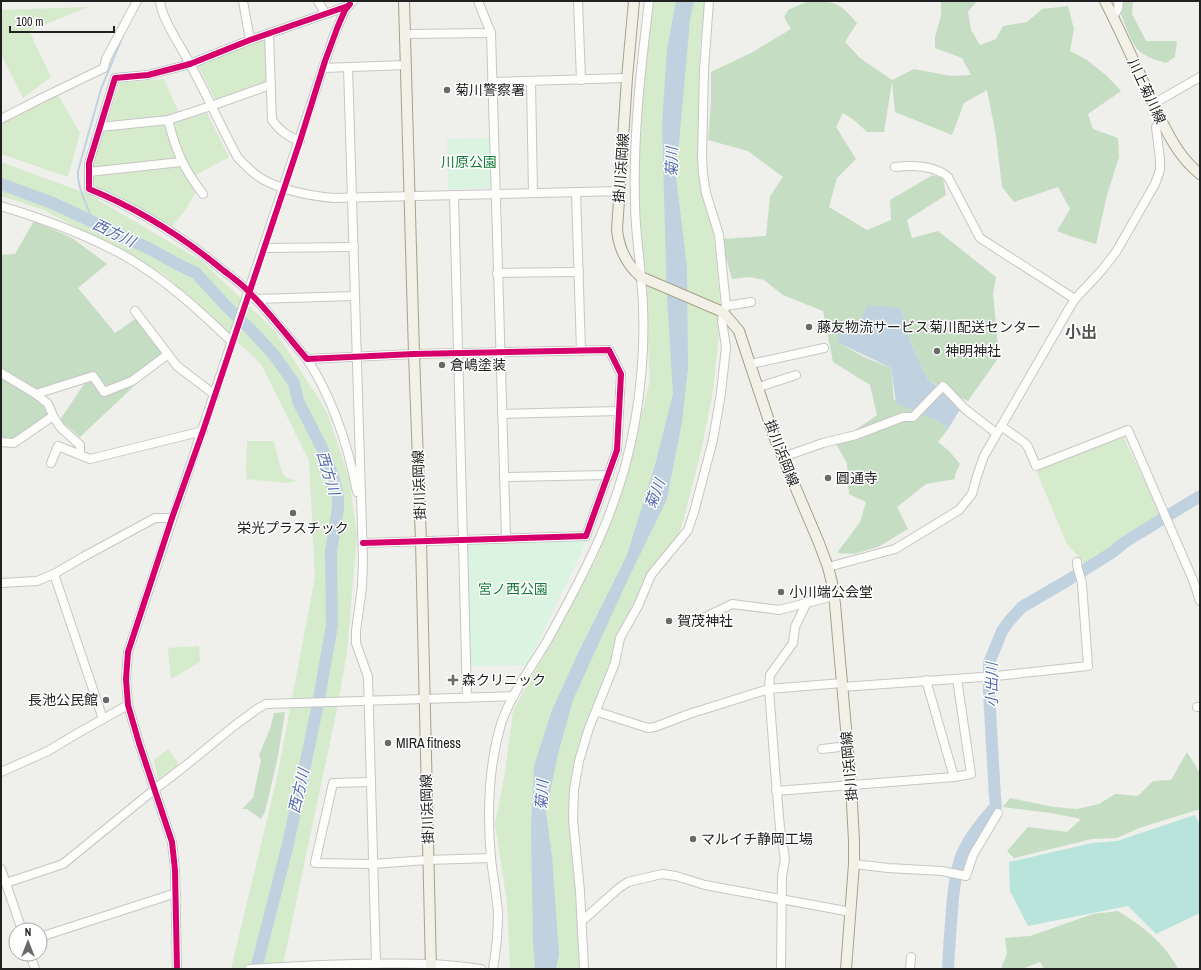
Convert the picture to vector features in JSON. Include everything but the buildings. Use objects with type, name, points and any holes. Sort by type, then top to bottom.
[{"type":"main road","name":"掛川浜岡線","points":[[404,1],[421,541],[431,966]]},
{"type":"main road","name":"掛川浜岡線","points":[[634,1],[627,78],[617,230],[619,244],[633,270],[642,277],[723,310],[739,331],[759,387],[775,439],[819,542],[832,583],[848,746],[854,864],[846,969]]},
{"type":"main road","name":"川上菊川線","points":[[1105,1],[1153,104],[1178,151],[1200,174]]},
{"type":"street","points":[[1,119],[104,68],[106,59],[137,1]]},
{"type":"street","points":[[160,1],[160,7],[173,35],[190,64],[238,158],[265,181],[304,194],[324,197],[353,198],[620,190]]},
{"type":"street","points":[[243,1],[250,40]]},
{"type":"street","points":[[318,1],[325,13]]},
{"type":"street","points":[[478,1],[491,33],[506,538]]},
{"type":"street","points":[[578,1],[581,80]]},
{"type":"street","points":[[493,969],[497,948],[498,912],[491,858],[488,816],[495,748],[502,722],[514,696],[589,564],[613,508],[624,473],[635,423],[640,388],[644,335],[642,277],[634,204],[635,165],[638,100],[649,1]]},
{"type":"street","points":[[584,969],[582,921],[573,820],[574,790],[579,761],[589,728],[615,662],[620,638],[638,606],[651,575],[688,530],[710,454],[722,393],[726,347],[723,329],[719,235],[706,192],[703,174],[704,78],[709,1]]},
{"type":"street","points":[[1113,16],[1118,10],[1119,1]]},
{"type":"street","points":[[350,3],[190,64],[148,75],[115,78],[89,163],[89,189],[117,200],[188,242],[250,296],[306,359],[325,391],[342,433],[351,463],[361,516]]},
{"type":"street","points":[[177,969],[176,893],[172,842],[128,705],[126,679],[128,652],[233,340],[250,296],[263,248],[338,26],[350,3]]},
{"type":"street","points":[[406,34],[491,33]]},
{"type":"street","points":[[269,34],[272,120],[278,129],[286,136],[300,141]]},
{"type":"street","points":[[324,68],[406,66]]},
{"type":"street","points":[[348,68],[363,543],[362,587],[356,631],[356,643],[368,677],[372,864],[376,964]]},
{"type":"street","points":[[1153,104],[1200,77]]},
{"type":"street","points":[[492,82],[627,78]]},
{"type":"street","points":[[531,81],[533,193]]},
{"type":"street","points":[[100,127],[168,120],[270,85]]},
{"type":"street","points":[[168,120],[174,144],[181,162],[203,194]]},
{"type":"street","points":[[828,567],[895,549],[959,510],[972,494],[984,456],[996,433],[1002,426],[1075,299],[1102,270],[1116,252],[1155,184],[1160,170],[1156,127],[1161,120]]},
{"type":"street","points":[[89,172],[181,162]]},
{"type":"street","points":[[895,167],[913,165],[943,172],[948,177],[980,238],[1075,299]]},
{"type":"street","points":[[576,192],[582,350]]},
{"type":"street","points":[[454,195],[467,698]]},
{"type":"street","points":[[1,206],[39,217],[72,230],[125,256],[158,277],[183,296],[233,340]]},
{"type":"street","points":[[263,248],[354,247]]},
{"type":"street","points":[[498,273],[579,272]]},
{"type":"street","points":[[250,296],[355,296]]},
{"type":"street","points":[[723,310],[751,302]]},
{"type":"street","points":[[135,311],[167,355],[177,366],[215,395]]},
{"type":"street","points":[[751,364],[824,348]]},
{"type":"street","points":[[306,359],[414,354],[609,350],[621,374],[616,450],[609,474],[586,536],[363,543]]},
{"type":"street","points":[[36,394],[93,376],[104,392],[132,381],[167,355]]},
{"type":"street","points":[[1,373],[36,394],[48,404],[53,416],[61,428],[80,445],[80,455]]},
{"type":"street","points":[[759,387],[796,375]]},
{"type":"street","points":[[783,457],[823,443],[856,435],[903,417],[912,417],[943,386],[965,409],[996,433]]},
{"type":"street","points":[[502,414],[619,411]]},
{"type":"street","points":[[1,442],[14,443],[53,416]]},
{"type":"street","points":[[1002,426],[1025,443],[1036,466],[1128,430],[1193,580],[1200,601]]},
{"type":"street","points":[[51,463],[58,446],[90,459],[203,430]]},
{"type":"street","points":[[504,476],[609,474]]},
{"type":"street","points":[[1,583],[37,581],[54,574],[155,518],[172,518]]},
{"type":"street","points":[[601,714],[648,728],[769,689],[985,677],[1088,666],[1082,581],[1077,565]]},
{"type":"street","points":[[54,574],[102,719]]},
{"type":"street","points":[[699,620],[732,604],[779,610],[834,596]]},
{"type":"street","points":[[782,969],[782,876],[785,859],[776,791],[769,689],[770,674],[792,643],[795,627],[808,602]]},
{"type":"street","points":[[776,791],[954,777],[971,774],[957,679]]},
{"type":"street","points":[[926,680],[954,777]]},
{"type":"street","points":[[6,883],[63,864],[234,726],[266,704],[514,696]]},
{"type":"street","points":[[1,772],[48,751],[128,705]]},
{"type":"street","points":[[822,749],[848,746]]},
{"type":"street","points":[[371,782],[333,783],[315,863],[372,864],[491,858]]},
{"type":"street","points":[[854,864],[888,868],[942,871],[966,876],[973,855],[998,813]]},
{"type":"street","points":[[1,869],[19,922]]},
{"type":"street","points":[[582,921],[619,888],[628,882],[662,874],[676,876],[705,885],[851,912]]},
{"type":"street","points":[[48,934],[176,893]]},
{"type":"street","points":[[910,969],[911,957]]},
{"type":"street","points":[[249,969],[334,964],[376,964],[481,969]]},
{"type":"green space","points":[[653,1],[706,1],[700,48],[698,174],[713,227],[720,300],[719,332],[713,391],[701,451],[684,518],[677,539],[649,573],[617,641],[614,659],[581,741],[572,776],[570,830],[576,893],[580,969],[510,969],[507,902],[495,824],[505,773],[513,711],[598,556],[628,469],[650,380],[645,286],[639,227],[638,158],[649,25]]},
{"type":"green space","points":[[809,1],[837,4],[846,11],[857,23],[845,42],[860,58],[892,80],[914,69],[951,76],[971,75],[962,58],[935,48],[935,37],[941,16],[941,1],[977,1],[968,12],[971,30],[980,45],[996,39],[1003,26],[1027,22],[1042,9],[1068,6],[1074,29],[1070,51],[1087,60],[1107,76],[1121,91],[1088,114],[1093,129],[1118,138],[1119,157],[1107,195],[1096,244],[1057,231],[1070,209],[1058,187],[1014,202],[1002,187],[996,136],[987,90],[964,103],[952,135],[895,112],[892,82],[884,132],[867,132],[854,120],[843,113],[836,127],[856,159],[837,178],[829,207],[867,230],[891,220],[890,200],[933,175],[943,178],[946,195],[907,220],[912,238],[938,231],[996,277],[993,293],[999,357],[968,401],[928,380],[911,343],[901,308],[854,332],[838,327],[839,343],[866,358],[891,368],[894,400],[938,421],[948,429],[938,442],[949,451],[960,464],[955,475],[955,479],[926,484],[897,507],[908,529],[878,547],[854,554],[837,553],[860,522],[866,502],[849,494],[847,463],[836,444],[877,415],[870,385],[833,362],[823,311],[783,295],[764,280],[750,277],[732,279],[721,239],[766,236],[770,196],[783,177],[748,151],[708,140],[711,102],[711,72],[753,52],[791,29],[784,17],[788,10]]},
{"type":"green space","points":[[1116,1],[1133,1],[1132,14],[1146,41],[1177,41],[1175,57],[1166,63],[1147,56],[1138,50],[1129,34]]},
{"type":"green space","points":[[88,7],[29,31],[51,77],[23,98],[1,54],[1,10]]},
{"type":"green space","points":[[264,38],[266,40],[268,81],[217,101],[198,66],[198,62]]},
{"type":"green space","points":[[164,79],[182,120],[207,113],[229,157],[192,177],[196,192],[183,213],[170,229],[95,186],[93,163],[120,83]]},
{"type":"green space","points":[[58,95],[80,133],[68,177],[1,154],[1,123]]},
{"type":"green space","name":"川原公園","points":[[490,138],[493,185],[490,188],[448,189],[447,139]]},
{"type":"green space","points":[[1,162],[88,194],[202,261],[275,331],[327,412],[349,478],[357,535],[347,652],[336,714],[282,969],[231,969],[277,778],[315,577],[309,461],[261,364],[164,274],[44,210],[1,196]]},
{"type":"green space","points":[[34,221],[72,238],[107,264],[78,288],[115,333],[138,317],[167,355],[80,437],[60,420],[88,378],[37,394],[53,416],[17,441],[1,442],[1,255],[15,254]]},
{"type":"green space","points":[[1122,434],[1160,514],[1085,564],[1067,544],[1036,470]]},
{"type":"green space","points":[[247,441],[274,441],[280,467],[285,477],[297,481],[287,483],[246,479]]},
{"type":"green space","name":"宮ノ西公園","points":[[587,540],[527,665],[470,666],[467,546],[469,543]]},
{"type":"green space","points":[[199,646],[200,662],[171,679],[168,648]]},
{"type":"green space","points":[[285,712],[278,756],[265,812],[261,819],[247,809],[242,809],[253,798],[261,760],[259,755],[270,729],[274,713]]},
{"type":"green space","points":[[168,749],[179,764],[158,780],[154,760]]},
{"type":"green space","points":[[1187,752],[1200,773],[1200,809],[1139,828],[1117,838],[1092,839],[1014,858],[1007,851],[1028,827],[1067,832],[1081,819],[1051,813],[1003,807],[1010,798],[1054,807],[1077,809],[1099,804],[1115,794],[1138,796],[1153,781],[1171,780]]},
{"type":"green space","points":[[1118,911],[1136,923],[1160,943],[1167,951],[1178,969],[1044,969],[1040,962],[1021,969],[1001,969],[1007,953],[1005,938],[1030,936],[1093,914]]},
{"type":"shaded area","points":[[1195,815],[1200,825],[1200,913],[1156,934],[1128,906],[1028,926],[1010,891],[1009,862],[1092,843],[1117,841]]},
{"type":"water","name":"菊川","points":[[676,1],[694,1],[690,20],[676,177],[687,267],[688,368],[682,422],[667,499],[628,579],[573,700],[558,754],[546,812],[552,856],[559,954],[556,969],[535,969],[533,942],[531,830],[534,766],[552,710],[578,653],[627,555],[655,465],[673,394],[667,297],[662,125],[667,49]]},
{"type":"water","points":[[868,305],[901,308],[911,343],[928,380],[964,403],[948,429],[938,421],[896,403],[891,368],[839,343],[837,326],[854,332]]},
{"type":"waterway","points":[[93,222],[81,191],[78,171],[101,89],[124,33]]},
{"type":"waterway","name":"西方川","points":[[1,184],[55,204],[152,250],[196,273],[274,355],[294,383],[298,401],[322,448],[334,479],[338,497],[338,508],[331,551],[332,625],[319,699],[301,785],[287,848],[256,969]]},
{"type":"waterway","name":"小出川","points":[[948,969],[953,898],[958,866],[965,848],[983,821],[996,806],[989,693],[989,663],[1002,631],[1022,607],[1065,582],[1113,552],[1125,542],[1200,496]]},
{"type":"cycle path","points":[[177,969],[175,870],[172,842],[128,705],[126,679],[128,652],[300,141],[325,61],[345,10],[350,4]]},
{"type":"cycle path","points":[[348,6],[250,40],[190,64],[148,75],[115,78],[89,163],[89,189],[125,205],[160,225],[193,247],[237,281],[257,300],[307,359],[414,354],[609,350],[621,374],[617,450],[586,536],[363,543]]},
{"type":"place","name":"菊川警察署","points":[[447,90]]},
{"type":"place","name":"藤友物流サービス菊川配送センター","points":[[809,327]]},
{"type":"place","name":"神明神社","points":[[937,351]]},
{"type":"place","name":"倉嶋塗装","points":[[442,365]]},
{"type":"place","name":"圓通寺","points":[[828,478]]},
{"type":"place","name":"栄光プラスチック","points":[[293,513]]},
{"type":"place","name":"小川端公会堂","points":[[781,592]]},
{"type":"place","name":"賀茂神社","points":[[669,621]]},
{"type":"place","name":"森クリニック","points":[[453,680]]},
{"type":"place","name":"長池公民館","points":[[106,700]]},
{"type":"place","name":"MIRA fitness","points":[[388,743]]},
{"type":"place","name":"マルイチ静岡工場","points":[[693,839]]},
{"type":"district","name":"小出","points":[[1081,332]]}]
